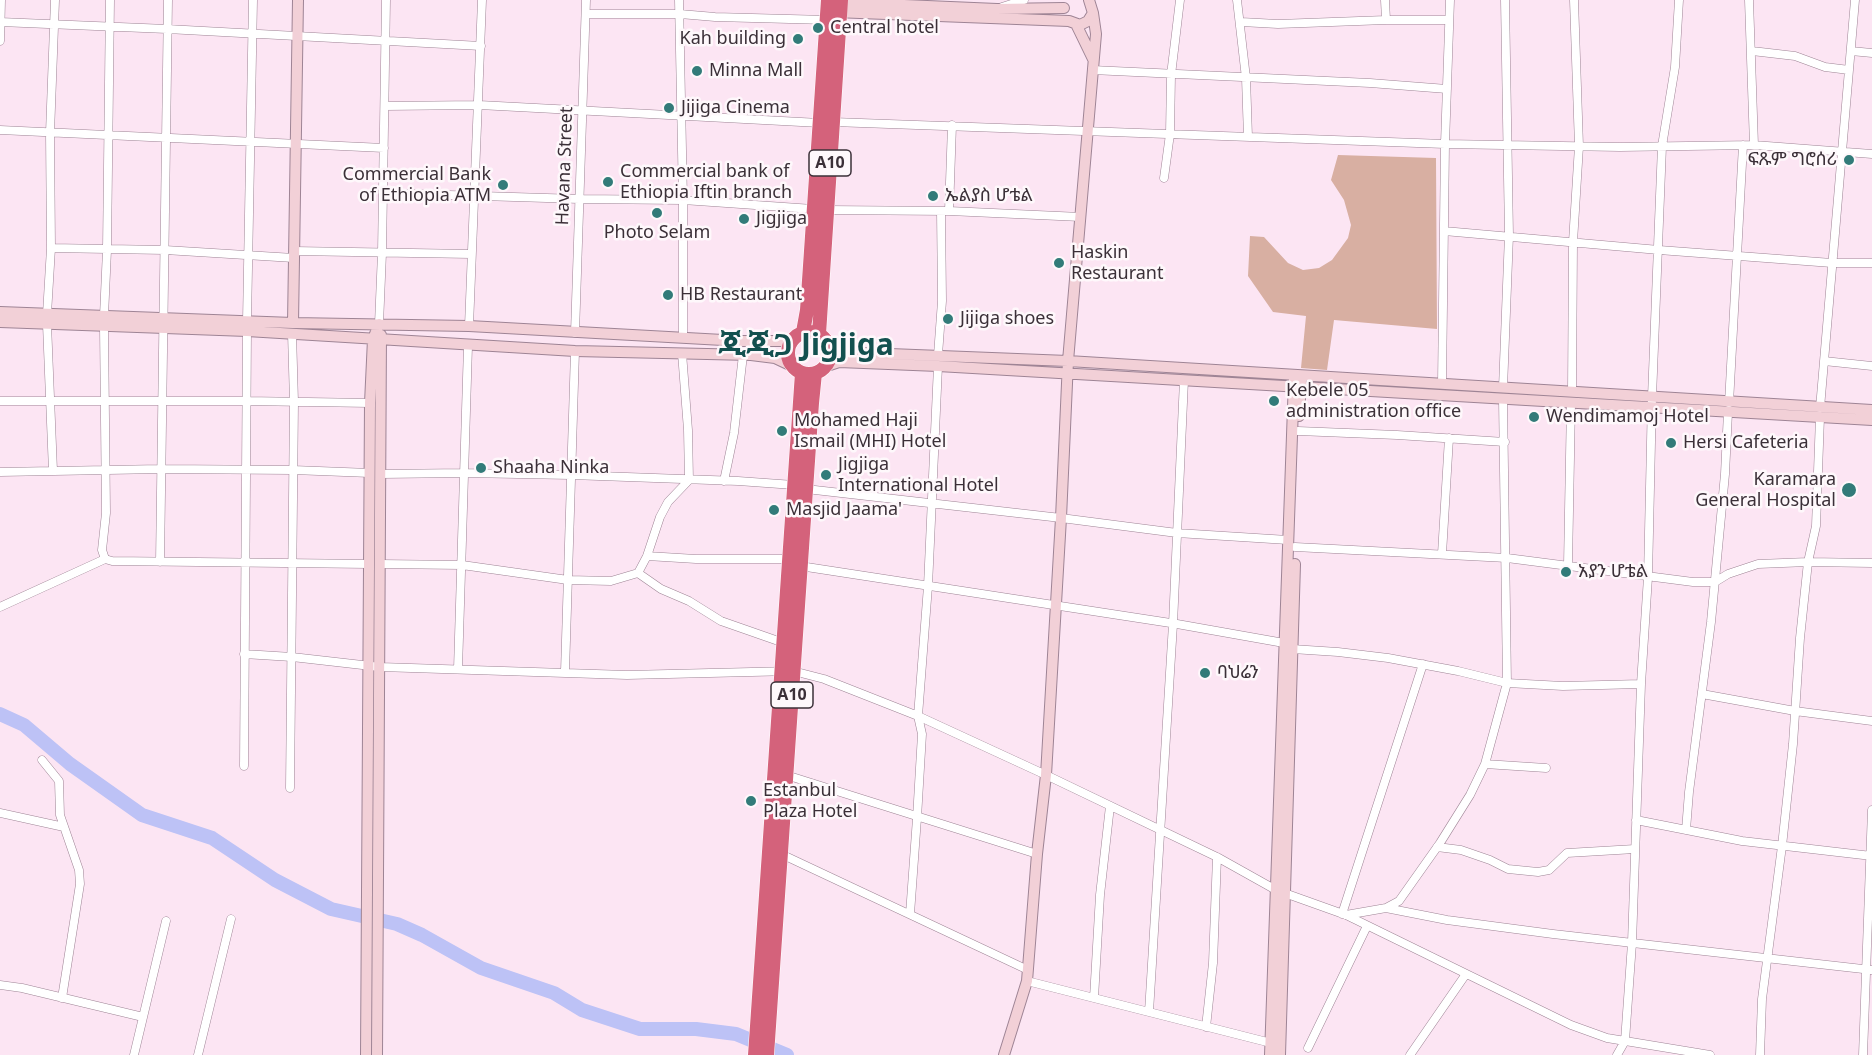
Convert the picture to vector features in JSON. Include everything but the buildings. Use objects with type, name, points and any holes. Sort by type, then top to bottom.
[{"type":"highway","name":"A10","points":[[804,332],[820,210],[833,7]]},
{"type":"highway","name":"A10","points":[[819,334],[820,210]]},
{"type":"highway","points":[[792,341],[804,332],[819,334],[828,345]]},
{"type":"highway","name":"A10","points":[[792,341],[788,355],[808,370]]},
{"type":"highway","name":"A10","points":[[808,370],[829,359],[828,345]]},
{"type":"highway","name":"A10","points":[[766,1055],[764,1005],[808,370]]},
{"type":"highway","name":"A10","points":[[755,1055],[764,1005],[781,854],[786,775],[787,671],[784,643],[795,563]]},
{"type":"main road","points":[[292,328],[298,0]]},
{"type":"main road","points":[[833,7],[997,9],[1066,4],[1065,15],[1093,59]]},
{"type":"main road","points":[[833,7],[1072,23],[1088,21],[1094,5]]},
{"type":"main road","points":[[1004,1055],[1028,976],[1036,854],[1046,775],[1068,367],[1096,34],[1094,5]]},
{"type":"main road","points":[[0,312],[47,319],[292,328],[377,339],[468,346],[743,355],[775,358],[808,370],[839,362],[938,360]]},
{"type":"main road","points":[[0,322],[47,319]]},
{"type":"main road","points":[[292,328],[379,324],[469,326],[683,338],[792,341]]},
{"type":"main road","points":[[375,474],[370,403],[379,324]]},
{"type":"main road","points":[[377,339],[373,950],[377,1055]]},
{"type":"main road","points":[[828,345],[839,352],[938,360],[1728,407],[1820,413],[1872,420]]},
{"type":"main road","points":[[1068,367],[1184,380],[1442,384],[1503,393]]},
{"type":"main road","points":[[1292,544],[1298,431],[1297,381]]},
{"type":"main road","points":[[1270,1055],[1280,891],[1297,381]]},
{"type":"main road","points":[[1820,413],[1872,410]]},
{"type":"main road","points":[[1280,891],[1280,1055]]},
{"type":"main road","points":[[366,1055],[373,950]]},
{"type":"street","points":[[0,41],[1,0]]},
{"type":"street","points":[[53,471],[47,319],[51,248],[50,133],[55,0]]},
{"type":"street","points":[[105,559],[102,550],[106,513],[104,322],[110,0]]},
{"type":"street","points":[[160,562],[168,0]]},
{"type":"street","points":[[244,766],[245,470],[253,0]]},
{"type":"street","points":[[379,324],[386,0]]},
{"type":"street","points":[[469,326],[482,0]]},
{"type":"street","name":"Havana Street","points":[[576,333],[586,0]]},
{"type":"street","points":[[680,0],[683,338]]},
{"type":"street","points":[[997,9],[1024,0]]},
{"type":"street","points":[[1164,178],[1170,134],[1171,75],[1180,0]]},
{"type":"street","points":[[1237,0],[1246,78],[1248,137]]},
{"type":"street","points":[[1385,0],[1386,20]]},
{"type":"street","points":[[1442,384],[1444,144],[1450,0]]},
{"type":"street","points":[[1386,908],[1399,901],[1470,795],[1485,764],[1508,683],[1503,393],[1509,236],[1505,0]]},
{"type":"street","points":[[1569,565],[1573,242],[1579,146],[1574,0]]},
{"type":"street","points":[[1617,1055],[1624,1041],[1632,943],[1641,684],[1648,577],[1662,146],[1675,67],[1679,0]]},
{"type":"street","points":[[1749,0],[1754,145]]},
{"type":"street","points":[[1760,1055],[1762,999],[1782,846],[1808,562],[1816,526],[1820,413],[1855,0]]},
{"type":"street","points":[[586,14],[680,14],[715,17],[833,7]]},
{"type":"street","points":[[1241,22],[1278,24],[1449,20]]},
{"type":"street","points":[[0,22],[481,46]]},
{"type":"street","points":[[1752,51],[1795,56],[1825,66],[1849,70]]},
{"type":"street","points":[[1851,51],[1872,53]]},
{"type":"street","points":[[1092,70],[1370,83],[1447,89]]},
{"type":"street","points":[[385,106],[479,105],[826,123],[952,125],[1444,144],[1754,145],[1872,154]]},
{"type":"street","points":[[910,914],[918,818],[922,734],[918,716],[928,586],[945,211],[952,125]]},
{"type":"street","points":[[0,130],[384,148]]},
{"type":"street","points":[[1686,830],[1715,582],[1725,474],[1743,145]]},
{"type":"street","points":[[383,192],[683,200],[820,210],[945,211],[1081,217]]},
{"type":"street","points":[[1444,231],[1738,256],[1832,263],[1872,263]]},
{"type":"street","points":[[51,248],[165,250],[248,255],[471,254]]},
{"type":"street","points":[[290,788],[294,402],[292,328]]},
{"type":"street","points":[[458,669],[468,346]]},
{"type":"street","points":[[566,672],[575,351]]},
{"type":"street","points":[[0,607],[105,559],[160,562],[462,565],[568,580],[612,581],[639,573],[668,502],[689,480],[682,353]]},
{"type":"street","points":[[724,480],[734,433],[743,355]]},
{"type":"street","points":[[1824,361],[1872,366]]},
{"type":"street","points":[[1149,1012],[1173,624],[1184,380]]},
{"type":"street","points":[[0,401],[370,403]]},
{"type":"street","points":[[1298,431],[1505,442]]},
{"type":"street","points":[[1442,554],[1449,438]]},
{"type":"street","points":[[0,472],[293,470],[375,474],[465,473],[724,480],[800,487],[1177,533],[1292,544],[1507,558],[1693,582],[1715,582],[1728,574],[1758,564],[1872,563]]},
{"type":"street","points":[[647,556],[795,563],[1173,624],[1288,646],[1423,664],[1508,683],[1563,686],[1641,684]]},
{"type":"street","points":[[639,573],[661,589],[689,601],[721,621],[784,643]]},
{"type":"street","points":[[244,654],[375,667],[627,675],[787,671],[824,679],[918,716],[1046,775],[1217,857],[1280,891],[1344,914],[1571,1025],[1607,1038],[1710,1055]]},
{"type":"street","points":[[1344,914],[1423,664]]},
{"type":"street","points":[[1702,694],[1795,711],[1872,721]]},
{"type":"street","points":[[42,760],[60,781],[60,815],[79,870],[80,884],[62,998]]},
{"type":"street","points":[[1485,764],[1546,768]]},
{"type":"street","points":[[786,775],[1036,854]]},
{"type":"street","points":[[1094,998],[1100,895],[1110,806]]},
{"type":"street","points":[[1863,1055],[1869,969],[1872,810]]},
{"type":"street","points":[[0,813],[64,827]]},
{"type":"street","points":[[1636,820],[1742,841],[1871,856]]},
{"type":"street","points":[[1437,847],[1461,850],[1508,869],[1538,872],[1549,870],[1567,854],[1635,849]]},
{"type":"street","points":[[781,854],[910,914],[1028,976],[1094,998],[1271,1043]]},
{"type":"street","points":[[1206,1027],[1213,963],[1217,857]]},
{"type":"street","points":[[1344,914],[1386,908],[1447,920],[1869,969]]},
{"type":"street","points":[[198,1055],[231,919]]},
{"type":"street","points":[[134,1055],[166,921]]},
{"type":"street","points":[[1308,1048],[1367,926]]},
{"type":"street","points":[[1410,1055],[1466,974]]},
{"type":"street","points":[[0,985],[22,988],[143,1017]]},
{"type":"shaded area","points":[[1338,155],[1436,158],[1437,329],[1334,320],[1327,370],[1301,368],[1306,316],[1273,312],[1248,276],[1250,236],[1264,237],[1288,263],[1303,270],[1319,268],[1332,260],[1348,238],[1351,225],[1344,200],[1331,180]]},
{"type":"waterway","points":[[0,714],[24,725],[70,764],[142,815],[212,838],[275,880],[331,909],[397,924],[422,935],[481,968],[554,993],[582,1010],[640,1029],[696,1029],[736,1034],[787,1055]]},
{"type":"place","name":"Central hotel","points":[[818,28]]},
{"type":"place","name":"Kah building","points":[[798,39]]},
{"type":"place","name":"Minna Mall","points":[[697,71]]},
{"type":"place","name":"Jijiga Cinema","points":[[669,108]]},
{"type":"place","name":"ፍጹም ግሮሰሪ","points":[[1849,160]]},
{"type":"place","name":"Commercial bank of Ethiopia Iftin branch","points":[[608,182]]},
{"type":"place","name":"Commercial Bank of Ethiopia ATM","points":[[503,185]]},
{"type":"place","name":"ኤልያስ ሆቴል","points":[[933,196]]},
{"type":"place","name":"Photo Selam","points":[[657,213]]},
{"type":"place","name":"Jigjiga","points":[[744,219]]},
{"type":"place","name":"Haskin Restaurant","points":[[1059,263]]},
{"type":"place","name":"HB Restaurant","points":[[668,295]]},
{"type":"place","name":"Jijiga shoes","points":[[948,319]]},
{"type":"place","name":"Kebele 05 administration office","points":[[1274,401]]},
{"type":"place","name":"Wendimamoj Hotel","points":[[1534,417]]},
{"type":"place","name":"Mohamed Haji Ismail (MHI) Hotel","points":[[782,431]]},
{"type":"place","name":"Hersi Cafeteria","points":[[1671,443]]},
{"type":"place","name":"Shaaha Ninka","points":[[481,468]]},
{"type":"place","name":"Jigjiga International Hotel","points":[[826,475]]},
{"type":"place","name":"Karamara General Hospital","points":[[1849,490]]},
{"type":"place","name":"Masjid Jaama'","points":[[774,510]]},
{"type":"place","name":"አያን ሆቴል","points":[[1566,572]]},
{"type":"place","name":"ባህሬን","points":[[1205,673]]},
{"type":"place","name":"Estanbul Plaza Hotel","points":[[751,801]]},
{"type":"district","name":"ጂጂጋ Jigjiga","points":[[806,346]]}]
